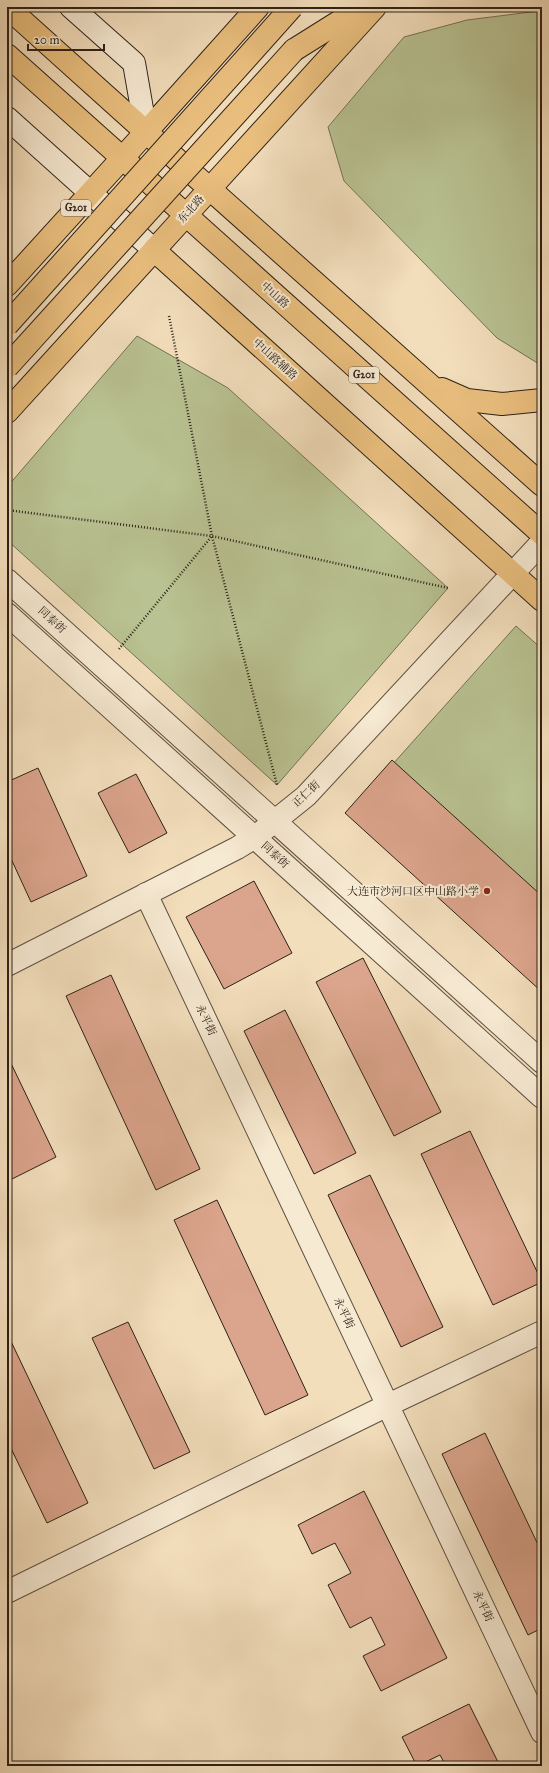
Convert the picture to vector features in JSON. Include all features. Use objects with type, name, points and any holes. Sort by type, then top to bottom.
[{"type":"main road","points":[[7,7],[542,485]]},
{"type":"main road","points":[[146,132],[258,7]]},
{"type":"main road","points":[[7,325],[292,7]]},
{"type":"main road","points":[[7,367],[333,7]]},
{"type":"main road","points":[[294,50],[345,18],[369,7]]},
{"type":"main road","name":"东北路","points":[[7,412],[375,7]]},
{"type":"main road","name":"中山路","points":[[7,55],[542,534]]},
{"type":"main road","name":"G201","points":[[7,285],[146,132]]},
{"type":"main road","name":"中山路辅路","points":[[154,250],[542,600]]},
{"type":"main road","points":[[428,384],[467,400],[502,404],[542,400]]},
{"type":"street","points":[[71,7],[134,63],[146,132]]},
{"type":"street","name":"中山路辅路","points":[[7,118],[154,250]]},
{"type":"street","name":"正仁街","points":[[7,965],[237,848],[255,837],[306,796],[542,542]]},
{"type":"street","name":"同泰街","points":[[7,580],[542,1062]]},
{"type":"street","name":"同泰街","points":[[7,614],[542,1097]]},
{"type":"street","name":"永平街","points":[[146,894],[542,1732]]},
{"type":"street","points":[[7,1592],[388,1405],[542,1332]]},
{"type":"path","points":[[169,316],[212,536],[277,785]]},
{"type":"path","points":[[7,510],[212,536],[448,588]]},
{"type":"path","points":[[115,654],[212,536]]},
{"type":"green space","points":[[539,11],[542,13],[542,363],[539,364],[497,338],[344,181],[328,127],[404,37],[467,20]]},
{"type":"green space","points":[[137,336],[228,388],[448,588],[277,785],[7,540],[7,487]]},
{"type":"green space","points":[[516,626],[542,649],[542,899],[392,765]]},
{"type":"building","points":[[392,760],[542,896],[542,992],[345,813]]},
{"type":"building","points":[[38,768],[87,876],[31,902],[7,850],[7,782]]},
{"type":"building","points":[[136,774],[167,833],[129,853],[98,793]]},
{"type":"building","points":[[254,881],[292,953],[224,989],[186,917]]},
{"type":"building","points":[[363,958],[441,1112],[394,1136],[316,982]]},
{"type":"building","points":[[111,975],[200,1169],[156,1190],[66,996]]},
{"type":"building","points":[[285,1010],[356,1153],[314,1174],[244,1031]]},
{"type":"building","points":[[7,1055],[56,1157],[12,1179],[7,1169]]},
{"type":"building","points":[[470,1131],[542,1282],[493,1305],[421,1154]]},
{"type":"building","points":[[370,1175],[443,1327],[401,1347],[328,1195]]},
{"type":"building","points":[[217,1200],[308,1395],[265,1415],[174,1220]]},
{"type":"building","points":[[128,1322],[190,1452],[154,1469],[92,1338]]},
{"type":"building","points":[[7,1333],[88,1503],[47,1523],[7,1440]]},
{"type":"building","points":[[485,1433],[542,1553],[542,1628],[528,1635],[442,1454]]},
{"type":"building","points":[[364,1491],[447,1658],[381,1691],[363,1656],[385,1645],[371,1617],[350,1628],[328,1585],[351,1573],[335,1543],[312,1554],[298,1525]]},
{"type":"building","points":[[469,1704],[500,1766],[446,1766],[440,1755],[417,1766],[402,1737]]},
{"type":"place","name":"大连市沙河口区中山路小学","points":[[487,891]]}]
